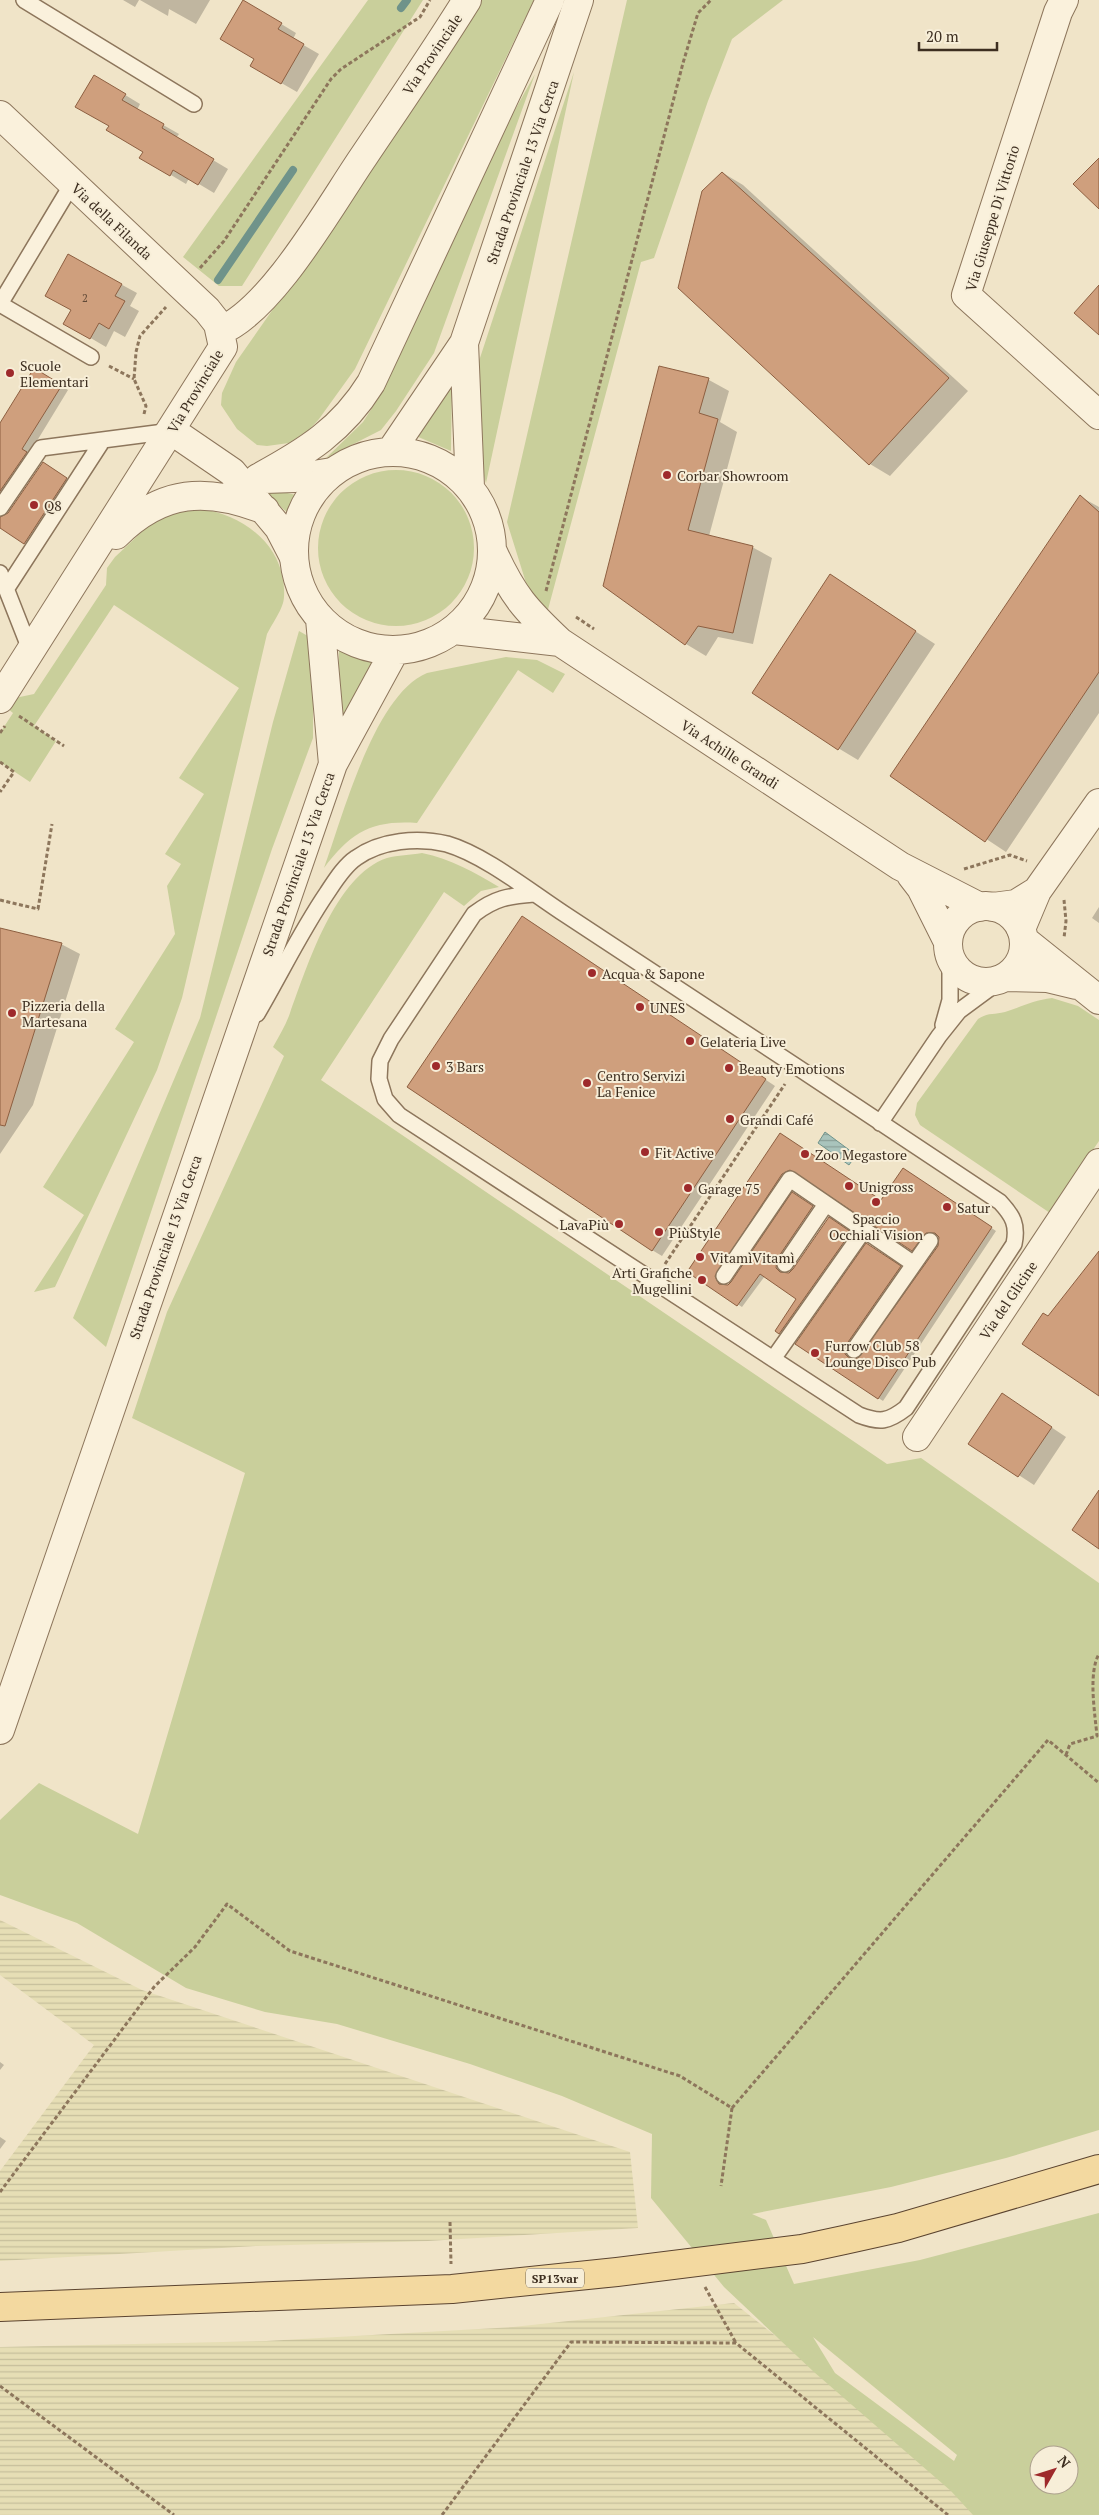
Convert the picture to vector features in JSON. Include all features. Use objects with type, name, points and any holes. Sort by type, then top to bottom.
[{"type":"main road","name":"SP13var","points":[[0,2307],[452,2289],[802,2249],[898,2228],[1099,2169]]},
{"type":"street","name":"Via Provinciale","points":[[7,706],[31,652],[220,354],[223,347],[220,330],[236,323],[255,307],[291,264],[467,0]]},
{"type":"street","points":[[258,478],[300,456],[330,433],[348,416],[367,390],[550,0]]},
{"type":"street","name":"Strada Provinciale 13 Via Cerca","points":[[391,451],[464,343],[579,0]]},
{"type":"street","name":"Via Giuseppe Di Vittorio","points":[[1064,0],[1058,12],[966,295],[1099,414]]},
{"type":"street","name":"Via della Filanda","points":[[3,120],[207,310],[220,330]]},
{"type":"street","name":"Strada Provinciale 13 Via Cerca","points":[[464,343],[470,487]]},
{"type":"street","points":[[172,431],[232,472],[265,510],[278,528],[294,557]]},
{"type":"street","name":"Strada Provinciale 13 Via Cerca","points":[[391,451],[420,455],[448,467],[470,487],[487,517],[493,552],[488,582],[475,608],[454,630],[426,645],[395,650],[367,647],[342,636],[320,619],[302,590],[294,557],[295,532],[300,515],[313,491],[332,472],[360,456],[391,451]]},
{"type":"street","points":[[232,472],[258,478],[296,478],[332,472]]},
{"type":"street","points":[[89,562],[128,522],[158,504],[187,496],[224,496],[265,510]]},
{"type":"street","name":"Via Achille Grandi","points":[[493,552],[508,585],[522,605],[560,642],[900,866]]},
{"type":"street","name":"Strada Provinciale 13 Via Cerca","points":[[320,619],[333,764]]},
{"type":"street","name":"Via Achille Grandi","points":[[454,630],[560,642]]},
{"type":"street","name":"Strada Provinciale 13 Via Cerca","points":[[0,1730],[333,764],[395,650]]},
{"type":"street","points":[[1003,978],[1019,964],[1024,953],[1022,935],[1042,884],[1099,803]]},
{"type":"street","points":[[900,866],[986,907],[1009,914],[1022,935],[1090,993]]},
{"type":"street","points":[[900,866],[922,888],[955,966],[967,978],[984,982],[1003,978],[1047,978],[1090,993]]},
{"type":"street","points":[[949,949],[951,930],[958,919],[968,911],[1016,904],[1042,884]]},
{"type":"street","name":"Via del Glicine","points":[[917,1437],[1099,1163]]},
{"type":"lane","points":[[24,0],[194,104]]},
{"type":"lane","points":[[72,184],[0,304],[91,356]]},
{"type":"lane","points":[[0,508],[41,448],[172,431]]},
{"type":"lane","points":[[6,588],[103,440]]},
{"type":"lane","points":[[0,573],[31,652]]},
{"type":"lane","points":[[229,1062],[314,913],[339,875],[356,858],[377,847],[399,842],[429,840],[449,845],[478,858],[534,894],[797,1067],[1000,1202],[1012,1215],[1017,1229],[1014,1244],[906,1408],[893,1418],[875,1421],[859,1415],[399,1115],[385,1099],[379,1080],[380,1061],[390,1039],[474,914],[491,902],[510,896],[534,894]]},
{"type":"lane","points":[[939,1036],[950,1000],[949,949]]},
{"type":"lane","points":[[880,1122],[939,1036],[959,1011],[1003,978]]},
{"type":"lane","points":[[724,1276],[790,1179],[914,1264]]},
{"type":"lane","points":[[785,1264],[826,1204]]},
{"type":"lane","points":[[773,1360],[864,1230]]},
{"type":"lane","points":[[854,1350],[930,1241]]},
{"type":"path","points":[[544,596],[683,63],[698,13],[711,0]]},
{"type":"path","points":[[91,356],[134,379]]},
{"type":"path","points":[[569,613],[602,635]]},
{"type":"path","points":[[7,706],[64,746]]},
{"type":"path","points":[[0,762],[14,772],[0,792]]},
{"type":"path","points":[[0,900],[38,909],[52,824]]},
{"type":"path","points":[[956,871],[1010,855],[1027,861],[1042,884],[1063,899],[1066,921],[1064,939]]},
{"type":"path","points":[[654,1281],[797,1067]]},
{"type":"path","points":[[1066,1756],[1070,1744],[1097,1736],[1094,1692],[1095,1661],[1099,1654]]},
{"type":"path","points":[[721,2186],[732,2108],[1048,1740],[1099,1784]]},
{"type":"path","points":[[0,2192],[154,1987],[195,1947],[227,1904],[290,1951],[680,2076],[732,2108]]},
{"type":"path","points":[[450,2222],[452,2289]]},
{"type":"path","points":[[692,2262],[736,2343],[948,2515]]},
{"type":"path","points":[[442,2515],[571,2342],[736,2343]]},
{"type":"path","points":[[0,2386],[174,2515]]},
{"type":"shaded area","points":[[0,1920],[142,1990],[630,2152],[638,2228],[428,2241],[256,2246],[0,2261],[0,2171],[94,2045],[0,1975]]},
{"type":"shaded area","points":[[734,2303],[1001,2515],[0,2515],[0,2347],[266,2341],[513,2327]]},
{"type":"green space","points":[[368,0],[423,0],[242,286],[219,286],[183,257]]},
{"type":"green space","points":[[472,0],[534,0],[355,369],[309,430],[289,443],[267,446],[257,445],[237,429],[221,405],[222,393],[236,362],[278,302]]},
{"type":"green space","points":[[627,0],[783,0],[732,39],[708,101],[654,258],[641,262],[546,617],[527,586],[507,522]]},
{"type":"green space","points":[[574,72],[486,483],[473,436],[478,364]]},
{"type":"green space","points":[[535,74],[434,353],[396,411],[381,430],[326,458],[363,422],[374,405],[482,169]]},
{"type":"green space","points":[[452,380],[451,451],[416,436]]},
{"type":"green space","points":[[396,470],[426,476],[451,493],[468,518],[474,548],[468,578],[451,603],[426,620],[396,626],[366,620],[341,603],[324,578],[318,548],[324,518],[341,493],[366,476]]},
{"type":"green space","points":[[257,486],[296,495],[289,514]]},
{"type":"green space","points":[[201,509],[229,516],[254,531],[264,541],[273,552],[279,565],[283,582],[284,600],[267,634],[182,998],[157,1070],[55,1287],[34,1292],[84,1215],[43,1187],[134,1042],[115,1029],[175,934],[167,886],[181,864],[165,854],[204,794],[179,778],[239,688],[114,605],[34,726],[56,741],[30,782],[0,762],[0,733],[13,713],[8,709],[15,698],[34,694],[106,585],[107,568],[115,557],[147,527],[169,513]]},
{"type":"green space","points":[[299,631],[313,639],[313,738],[272,849],[106,1347],[73,1318],[200,1018],[273,722]]},
{"type":"green space","points":[[339,649],[379,657],[338,725]]},
{"type":"green space","points":[[506,657],[537,660],[565,674],[553,693],[518,670],[417,823],[387,824],[375,826],[364,831],[344,845],[324,868],[363,759],[391,705],[408,686],[427,673]]},
{"type":"green space","points":[[422,853],[433,856],[453,862],[499,887],[481,891],[464,906],[444,892],[321,1080],[887,1464],[921,1458],[1099,1583],[1099,2130],[1006,2158],[891,2187],[752,2214],[766,2220],[794,2284],[920,2260],[1099,2213],[1099,2515],[973,2515],[951,2491],[814,2372],[724,2287],[651,2198],[652,2134],[562,2096],[470,2064],[337,2024],[265,2012],[186,1988],[77,1923],[0,1895],[0,1820],[39,1783],[138,1834],[245,1473],[132,1418],[167,1312],[284,1056],[273,1047],[286,1022],[314,948],[338,902],[352,883],[369,868],[387,858]],"holes":[[[813,2337],[957,2455],[954,2461],[835,2373]]]},
{"type":"green space","points":[[1052,998],[1078,1006],[1099,1020],[1099,1141],[1050,1213],[920,1125],[915,1115],[917,1103],[978,1019],[985,1015],[1005,1012],[1033,1002]]},
{"type":"water","points":[[825,1132],[856,1155],[849,1165],[818,1143]]},
{"type":"building","points":[[243,0],[282,23],[278,29],[304,44],[281,84],[250,66],[254,59],[220,39]]},
{"type":"building","points":[[94,75],[126,94],[122,100],[164,124],[162,128],[214,159],[198,185],[173,170],[170,176],[139,158],[143,152],[106,130],[109,126],[75,107]]},
{"type":"building","points":[[1099,158],[1099,209],[1073,184]]},
{"type":"building","points":[[722,172],[949,378],[869,465],[678,288],[702,191]]},
{"type":"building","points":[[68,254],[122,284],[115,296],[125,301],[109,329],[99,323],[90,339],[63,324],[71,310],[45,296]]},
{"type":"building","points":[[1099,285],[1099,335],[1074,313]]},
{"type":"building","name":"Corbar Showroom","points":[[659,366],[709,378],[699,413],[718,419],[688,530],[753,546],[733,633],[698,626],[685,645],[603,586]]},
{"type":"building","points":[[34,368],[62,385],[22,449],[27,452],[0,491],[0,423]]},
{"type":"building","name":"Q8","points":[[43,462],[67,478],[24,544],[0,528],[0,517],[8,513]]},
{"type":"building","points":[[1080,495],[1099,512],[1099,672],[985,842],[890,776]]},
{"type":"building","points":[[830,574],[916,631],[838,750],[752,693]]},
{"type":"building","name":"Centro Servizi La Fenice","points":[[522,916],[766,1079],[652,1251],[407,1087]]},
{"type":"building","points":[[0,928],[62,943],[5,1126],[0,1125]]},
{"type":"building","points":[[780,1133],[881,1200],[903,1168],[992,1227],[878,1399],[795,1344],[866,1243],[901,1266],[846,1345],[845,1354],[848,1357],[858,1358],[938,1246],[939,1237],[935,1233],[926,1233],[912,1251],[790,1170],[782,1174],[715,1276],[719,1284],[728,1285],[731,1282],[792,1192],[813,1206],[777,1259],[776,1268],[780,1272],[789,1273],[793,1269],[829,1217],[851,1232],[779,1334],[775,1331],[796,1299],[760,1274],[737,1306],[687,1272]]},
{"type":"building","points":[[1099,1251],[1099,1396],[1022,1344],[1043,1313],[1048,1316]]},
{"type":"building","points":[[1002,1393],[1052,1427],[1018,1477],[968,1444]]},
{"type":"building","points":[[1099,1490],[1099,1549],[1072,1530]]},
{"type":"waterway","points":[[401,8],[407,0]]},
{"type":"waterway","points":[[218,280],[293,170]]},
{"type":"place","name":"Scuole Elementari","points":[[10,373]]},
{"type":"place","name":"Corbar Showroom","points":[[667,475]]},
{"type":"place","name":"Q8","points":[[34,505]]},
{"type":"place","name":"Acqua & Sapone","points":[[592,973]]},
{"type":"place","name":"UNES","points":[[640,1007]]},
{"type":"place","name":"Pizzeria della Martesana","points":[[12,1013]]},
{"type":"place","name":"Gelateria Live","points":[[690,1041]]},
{"type":"place","name":"3 Bars","points":[[436,1066]]},
{"type":"place","name":"Beauty Emotions","points":[[729,1068]]},
{"type":"place","name":"Centro Servizi La Fenice","points":[[587,1083]]},
{"type":"place","name":"Grandi Café","points":[[730,1119]]},
{"type":"place","name":"Fit Active","points":[[645,1152]]},
{"type":"place","name":"Zoo Megastore","points":[[805,1154]]},
{"type":"place","name":"Unigross","points":[[849,1186]]},
{"type":"place","name":"Garage 75","points":[[688,1188]]},
{"type":"place","name":"Spaccio Occhiali Vision","points":[[876,1202]]},
{"type":"place","name":"Satur","points":[[947,1207]]},
{"type":"place","name":"LavaPiù","points":[[619,1224]]},
{"type":"place","name":"PiùStyle","points":[[659,1232]]},
{"type":"place","name":"VitamìVitamì","points":[[700,1257]]},
{"type":"place","name":"Arti Grafiche Mugellini","points":[[702,1280]]},
{"type":"place","name":"Furrow Club 58 Lounge Disco Pub","points":[[815,1353]]}]
